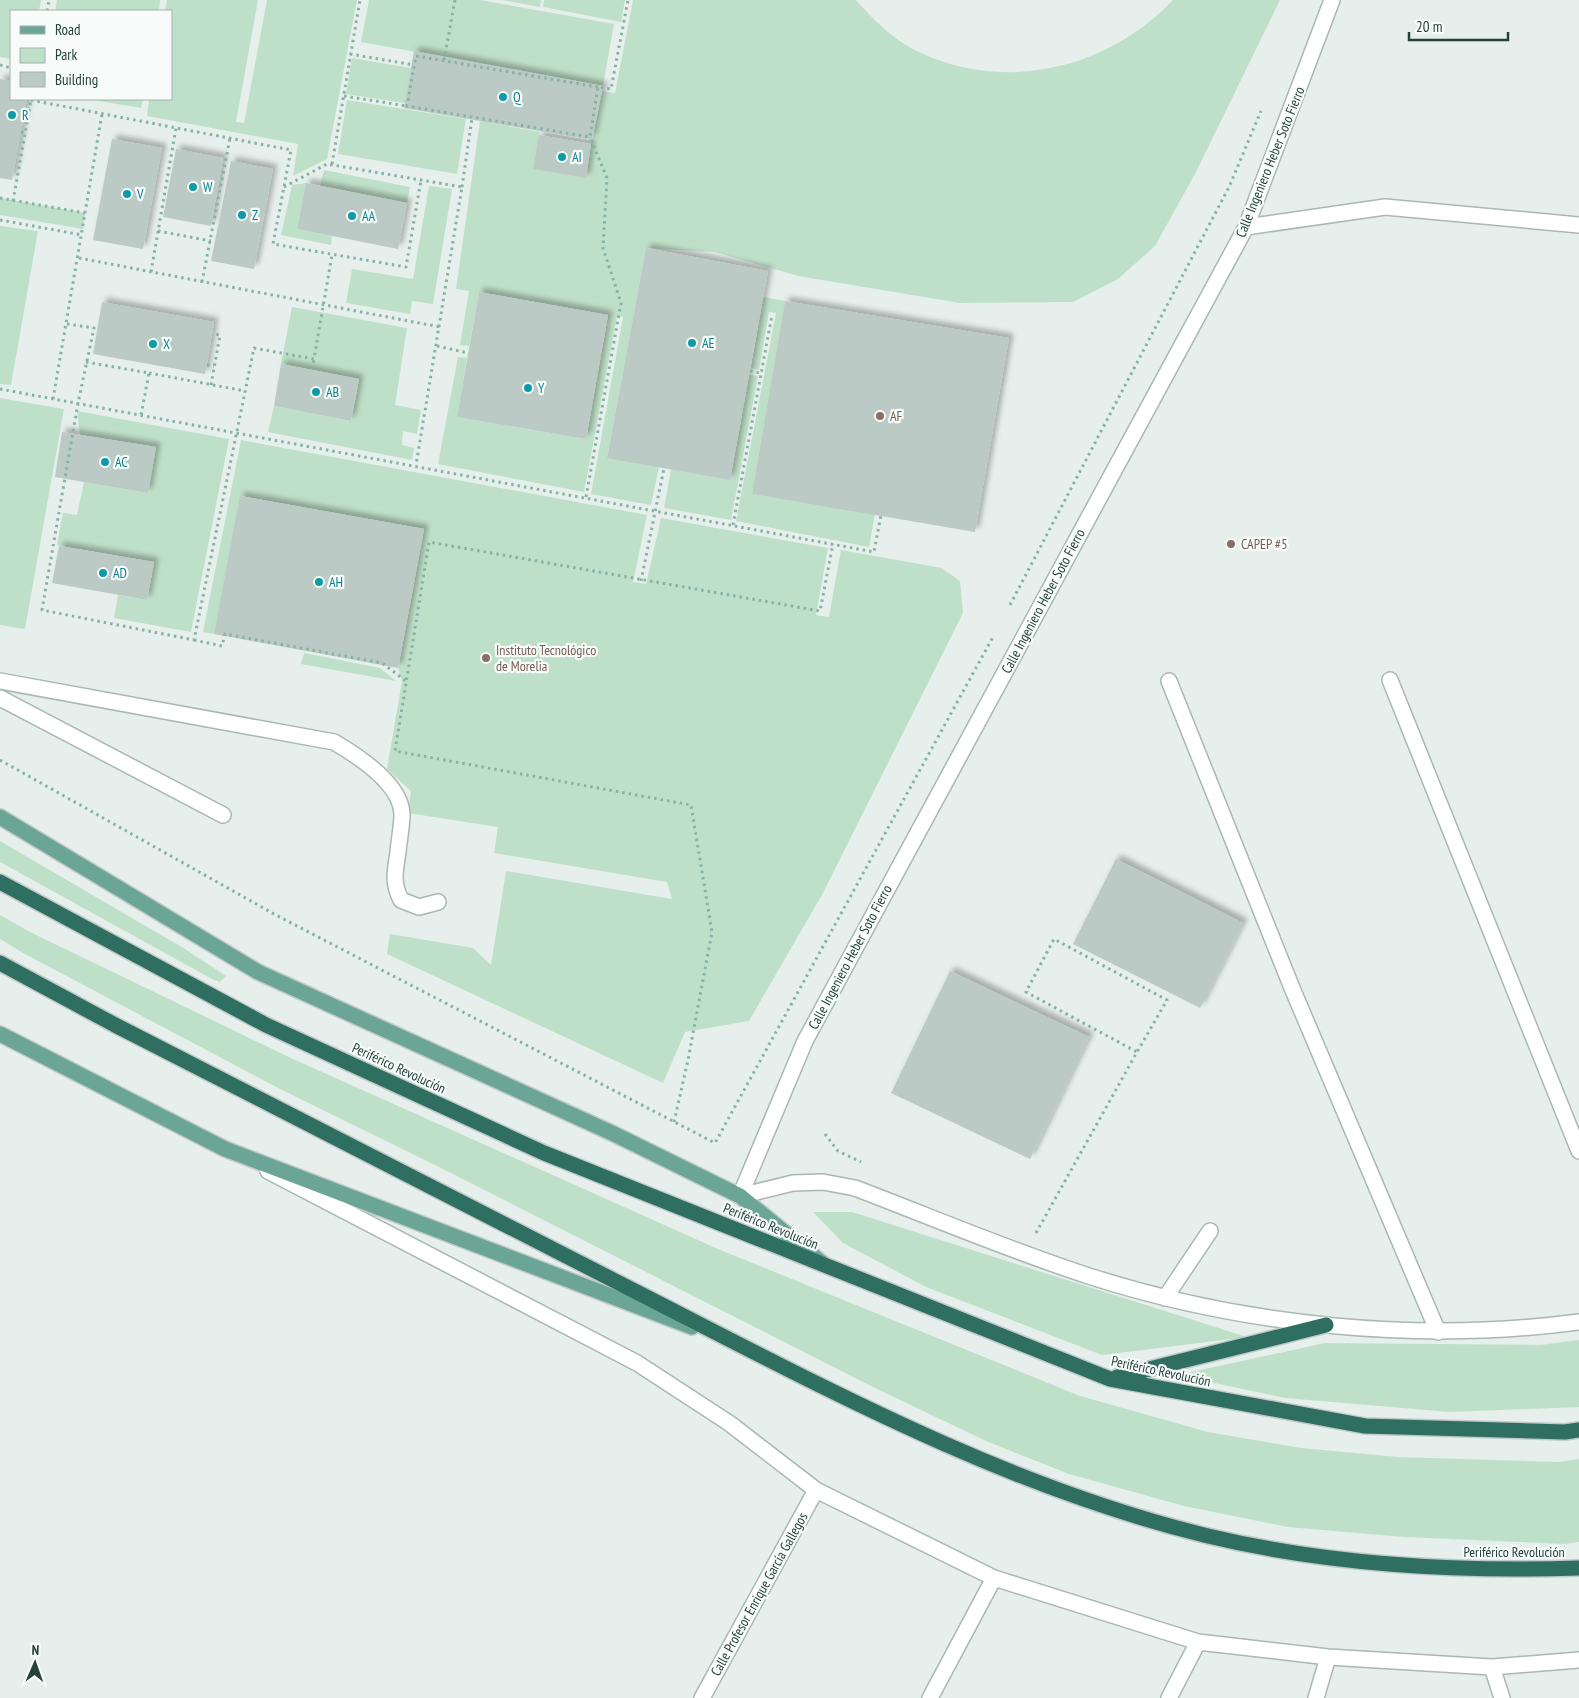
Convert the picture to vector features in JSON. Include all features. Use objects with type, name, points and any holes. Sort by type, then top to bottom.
[{"type":"highway","name":"Periférico Revolución","points":[[0,882],[275,1029],[544,1153],[1110,1379],[1365,1426],[1565,1432],[1579,1430]]},
{"type":"highway","name":"Periférico Revolución","points":[[0,963],[116,1025],[876,1414],[1020,1474],[1112,1508],[1207,1536],[1305,1555],[1405,1565],[1494,1571],[1579,1568]]},
{"type":"highway","points":[[1110,1379],[1326,1325]]},
{"type":"main road","points":[[0,817],[258,972],[612,1133],[740,1196],[825,1265]]},
{"type":"main road","name":"Periférico Revolución","points":[[0,1034],[225,1149],[740,1345]]},
{"type":"street","name":"Calle Ingeniero Heber Soto Fierro","points":[[740,1196],[805,1040],[1246,227],[1332,0]]},
{"type":"street","points":[[1246,227],[1385,208],[1579,225]]},
{"type":"street","points":[[1390,680],[1579,1150]]},
{"type":"street","points":[[0,681],[334,742],[360,757],[400,800],[402,815],[394,885],[401,900],[419,908],[438,902]]},
{"type":"street","points":[[1169,681],[1292,988],[1438,1332]]},
{"type":"street","points":[[0,698],[223,816]]},
{"type":"street","points":[[225,1149],[637,1363],[729,1423],[816,1490],[994,1578],[1198,1642],[1328,1657],[1492,1667],[1579,1660]]},
{"type":"street","points":[[740,1196],[793,1183],[823,1182],[855,1188],[1026,1254],[1095,1278],[1165,1298],[1246,1313],[1326,1325],[1438,1332],[1548,1326],[1579,1322]]},
{"type":"street","points":[[1165,1298],[1210,1231]]},
{"type":"street","name":"Calle Profesor Enrique García Gallegos","points":[[702,1698],[816,1490]]},
{"type":"street","points":[[930,1698],[994,1578]]},
{"type":"street","points":[[1168,1698],[1198,1642]]},
{"type":"street","points":[[1316,1698],[1328,1657]]},
{"type":"street","points":[[1492,1667],[1502,1698]]},
{"type":"path","points":[[332,165],[360,0]]},
{"type":"path","points":[[444,60],[455,0]]},
{"type":"path","points":[[407,106],[416,56],[612,89],[628,0]]},
{"type":"path","points":[[350,54],[414,65]]},
{"type":"path","points":[[586,497],[621,303],[603,248],[607,178],[590,137],[598,87]]},
{"type":"path","points":[[343,96],[590,137]]},
{"type":"path","points":[[14,200],[32,100]]},
{"type":"path","points":[[37,100],[291,150],[273,244],[406,267],[421,180]]},
{"type":"path","points":[[1006,612],[1230,187],[1263,106]]},
{"type":"path","points":[[53,399],[79,258],[102,114]]},
{"type":"path","points":[[416,465],[437,346],[472,118]]},
{"type":"path","points":[[151,272],[176,128]]},
{"type":"path","points":[[20,132],[26,133]]},
{"type":"path","points":[[202,282],[230,138]]},
{"type":"path","points":[[284,187],[327,164],[462,187]]},
{"type":"path","points":[[0,198],[86,213]]},
{"type":"path","points":[[0,220],[82,235]]},
{"type":"path","points":[[158,231],[211,241]]},
{"type":"path","points":[[312,369],[332,255]]},
{"type":"path","points":[[79,258],[440,327]]},
{"type":"path","points":[[733,525],[772,315]]},
{"type":"path","points":[[67,324],[96,328],[86,362],[78,403],[42,610],[222,646],[225,634],[382,663],[406,681]]},
{"type":"path","points":[[211,385],[220,335],[212,334]]},
{"type":"path","points":[[437,346],[468,353]]},
{"type":"path","points":[[194,640],[254,348],[314,359]]},
{"type":"path","points":[[86,362],[245,392]]},
{"type":"path","points":[[207,365],[214,366]]},
{"type":"path","points":[[750,371],[761,373]]},
{"type":"path","points":[[141,415],[149,373]]},
{"type":"path","points":[[0,389],[416,465],[874,552],[881,515]]},
{"type":"path","points":[[641,581],[664,468]]},
{"type":"path","points":[[674,1122],[690,1051],[712,932],[691,805],[395,751],[429,542],[641,581],[820,611],[833,544]]},
{"type":"path","points":[[0,760],[274,914],[715,1143],[997,630]]},
{"type":"path","points":[[1026,1254],[1137,1052],[1168,1000],[1054,940],[1026,992],[1137,1052]]},
{"type":"path","points":[[825,1134],[838,1151],[864,1164]]},
{"type":"path","points":[[1026,1231],[1045,1237]]},
{"type":"green space","points":[[0,0],[41,0],[39,10],[10,10],[10,59],[0,57]]},
{"type":"green space","points":[[57,0],[160,0],[159,10],[55,10]]},
{"type":"green space","points":[[167,0],[258,0],[236,122],[244,123],[267,0],[357,0],[327,159],[293,176],[298,144],[147,116],[149,100],[172,100],[172,10],[165,10]]},
{"type":"green space","points":[[369,0],[480,0],[614,24],[603,86],[361,42]]},
{"type":"green space","points":[[502,0],[541,0],[540,7]]},
{"type":"green space","points":[[544,0],[625,0],[621,22],[543,7]]},
{"type":"green space","points":[[633,0],[856,0],[886,30],[903,43],[921,53],[954,65],[988,71],[1022,72],[1055,67],[1088,57],[1119,43],[1147,23],[1173,0],[1280,0],[1196,172],[1155,246],[1118,279],[1073,302],[960,303],[798,276],[715,252],[646,248],[607,457],[659,467],[651,505],[591,494],[623,317],[617,316],[584,492],[438,464],[458,357],[467,358],[457,417],[586,439],[608,315],[479,292],[469,346],[460,345],[469,291],[456,289],[480,121],[540,132],[533,169],[591,144],[602,91],[615,93]]},
{"type":"green space","points":[[352,58],[411,68],[405,103],[346,94]]},
{"type":"green space","points":[[93,100],[143,100],[141,108]]},
{"type":"green space","points":[[347,100],[466,119],[457,174],[338,154]]},
{"type":"green space","points":[[324,170],[410,187],[407,203],[320,186]]},
{"type":"green space","points":[[306,183],[297,229],[332,236],[331,245],[281,235],[292,185]]},
{"type":"green space","points":[[429,186],[452,189],[433,304],[412,301],[410,314],[346,303],[352,269],[413,279]]},
{"type":"green space","points":[[0,198],[85,213],[83,229],[0,215]]},
{"type":"green space","points":[[0,226],[38,231],[11,385],[0,384]]},
{"type":"green space","points":[[763,297],[785,301],[752,494],[875,514],[869,547],[736,521],[776,313],[769,312],[759,370],[751,368]]},
{"type":"green space","points":[[292,307],[407,328],[395,405],[421,410],[417,434],[403,431],[402,445],[414,448],[412,460],[268,432],[274,406],[351,421],[359,379],[281,364]]},
{"type":"green space","points":[[749,375],[758,376],[731,520],[664,508],[671,469],[730,480]]},
{"type":"green space","points":[[0,398],[64,409],[25,629],[0,625]]},
{"type":"green space","points":[[77,411],[229,439],[191,632],[114,618],[118,595],[147,600],[154,562],[57,545],[63,513],[77,515],[84,482],[148,493],[155,447],[80,435]]},
{"type":"green space","points":[[241,440],[647,515],[633,582],[646,584],[661,518],[828,548],[816,615],[829,617],[841,550],[942,568],[960,581],[963,613],[823,893],[749,1021],[685,1032],[663,1083],[387,954],[390,934],[473,948],[491,965],[506,871],[672,899],[667,882],[494,853],[498,827],[408,813],[411,791],[387,769],[402,681],[398,668],[424,529],[241,496],[214,634],[203,632]]},
{"type":"green space","points":[[304,653],[380,668],[396,681],[301,664]]},
{"type":"green space","points":[[0,841],[185,949],[226,976],[220,982],[212,979],[0,862]]},
{"type":"green space","points":[[0,915],[32,933],[293,1059],[718,1249],[1080,1396],[1208,1432],[1301,1448],[1398,1457],[1559,1462],[1579,1459],[1579,1542],[1565,1544],[1404,1537],[1288,1527],[1184,1506],[1069,1474],[986,1441],[873,1387],[441,1168],[280,1089],[0,939]]},
{"type":"green space","points":[[813,1212],[852,1212],[1247,1337],[1102,1355],[926,1287],[843,1243]]},
{"type":"green space","points":[[1579,1340],[1579,1407],[1450,1412],[1285,1398],[1177,1375],[1325,1343],[1540,1345]]},
{"type":"building","name":"Q","points":[[414,51],[603,86],[592,140],[404,108]]},
{"type":"building","name":"R","points":[[0,79],[10,81],[10,100],[27,100],[12,180],[0,178]]},
{"type":"building","name":"AI","points":[[539,135],[591,144],[586,178],[533,169]]},
{"type":"building","name":"V","points":[[112,139],[162,148],[143,249],[93,240]]},
{"type":"building","name":"W","points":[[176,149],[223,158],[211,226],[163,217]]},
{"type":"building","name":"Z","points":[[231,161],[273,169],[254,269],[211,261]]},
{"type":"building","name":"AA","points":[[306,183],[407,203],[398,249],[297,229]]},
{"type":"building","name":"AE","points":[[646,248],[768,271],[730,480],[607,458]]},
{"type":"building","name":"Y","points":[[479,292],[608,315],[586,439],[457,417]]},
{"type":"building","name":"AF","points":[[785,301],[1009,338],[975,532],[752,494]]},
{"type":"building","name":"X","points":[[102,302],[214,322],[205,374],[93,354]]},
{"type":"building","name":"AB","points":[[281,364],[359,379],[351,421],[274,406]]},
{"type":"building","name":"AC","points":[[62,432],[156,447],[148,493],[55,477]]},
{"type":"building","name":"AH","points":[[240,496],[424,529],[398,668],[214,634]]},
{"type":"building","name":"AD","points":[[59,546],[154,562],[147,600],[52,583]]},
{"type":"building","points":[[1116,859],[1243,923],[1200,1008],[1073,944]]},
{"type":"building","points":[[950,971],[1089,1037],[1030,1159],[891,1093]]},
{"type":"place","name":"Q","points":[[503,97]]},
{"type":"place","name":"R","points":[[12,115]]},
{"type":"place","name":"AI","points":[[562,157]]},
{"type":"place","name":"W","points":[[193,187]]},
{"type":"place","name":"V","points":[[127,194]]},
{"type":"place","name":"Z","points":[[242,215]]},
{"type":"place","name":"AA","points":[[352,216]]},
{"type":"place","name":"AE","points":[[692,343]]},
{"type":"place","name":"X","points":[[153,344]]},
{"type":"place","name":"Y","points":[[528,388]]},
{"type":"place","name":"AB","points":[[316,392]]},
{"type":"place","name":"AF","points":[[880,416]]},
{"type":"place","name":"AC","points":[[105,462]]},
{"type":"place","name":"CAPEP #5","points":[[1231,544]]},
{"type":"place","name":"AD","points":[[103,573]]},
{"type":"place","name":"AH","points":[[319,582]]},
{"type":"place","name":"Instituto Tecnológico de Morelia","points":[[486,658]]}]
